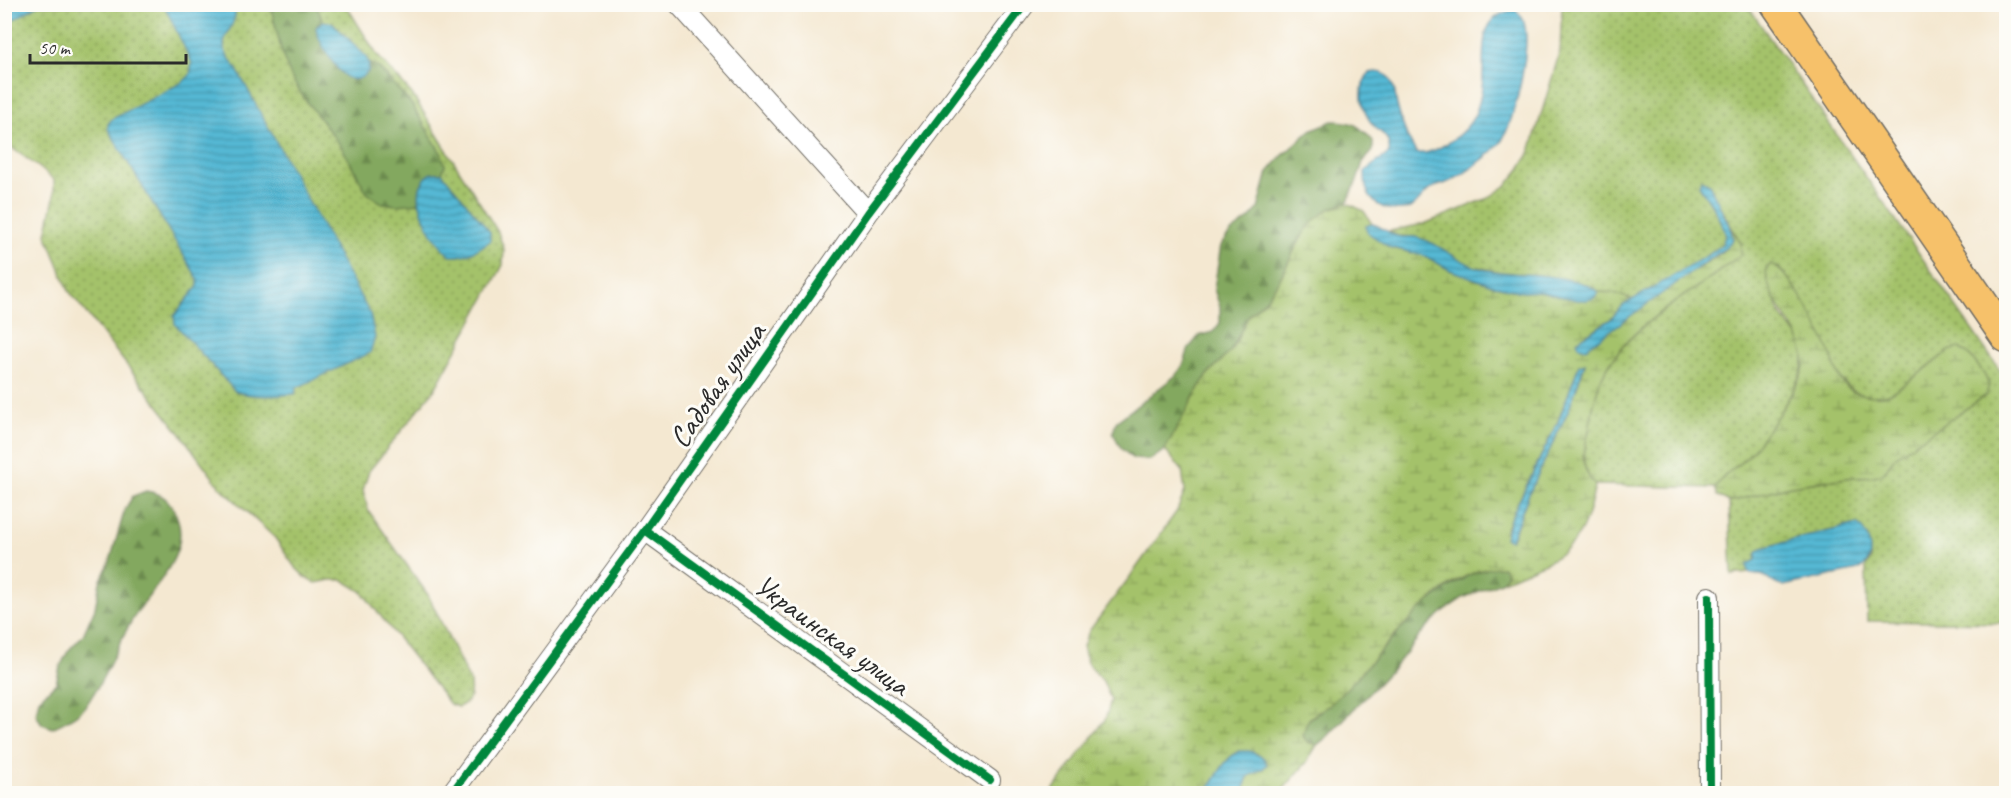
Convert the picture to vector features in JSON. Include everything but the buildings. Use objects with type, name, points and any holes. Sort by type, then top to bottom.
[{"type":"main road","points":[[1776,4],[2007,337]]},
{"type":"street","points":[[679,4],[868,213]]},
{"type":"street","name":"Садовая улица","points":[[451,794],[645,530],[868,213],[1025,4]]},
{"type":"street","name":"Украинская улица","points":[[645,530],[990,780]]},
{"type":"street","points":[[1709,597],[1710,794]]},
{"type":"green space","points":[[4,5],[346,5],[377,55],[412,94],[498,232],[504,249],[503,265],[435,389],[369,471],[363,490],[368,510],[428,595],[470,682],[470,698],[463,705],[458,707],[450,704],[361,591],[343,580],[316,583],[306,578],[294,566],[275,538],[219,486],[69,291],[46,234],[54,198],[54,180],[5,143]]},
{"type":"green space","points":[[265,5],[316,5],[323,21],[317,27],[368,72],[369,63],[379,68],[412,105],[441,153],[445,165],[442,173],[432,173],[420,188],[420,203],[396,205],[382,203],[367,193],[341,146],[292,79],[283,57],[272,12]]},
{"type":"green space","points":[[1562,5],[1747,5],[2006,379],[2006,623],[1867,621],[1866,567],[1871,559],[1857,524],[1762,548],[1757,552],[1756,560],[1748,565],[1749,573],[1732,575],[1729,502],[1790,486],[1883,473],[1896,456],[1986,395],[1949,351],[1888,394],[1870,396],[1849,388],[1837,371],[1806,306],[1779,268],[1776,305],[1800,341],[1804,357],[1803,367],[1784,406],[1751,453],[1722,478],[1715,488],[1595,485],[1590,478],[1584,465],[1585,445],[1597,389],[1614,357],[1647,323],[1741,254],[1741,243],[1709,184],[1699,185],[1715,210],[1726,234],[1722,244],[1713,252],[1633,300],[1614,293],[1599,292],[1594,288],[1539,275],[1510,274],[1467,265],[1415,237],[1397,236],[1389,231],[1424,224],[1488,198],[1507,185],[1520,169],[1530,152],[1560,51]]},
{"type":"green space","points":[[1332,121],[1355,125],[1373,141],[1373,151],[1363,162],[1347,203],[1329,209],[1300,238],[1280,279],[1267,298],[1249,315],[1231,351],[1200,386],[1165,450],[1150,460],[1133,459],[1121,448],[1113,433],[1116,422],[1175,376],[1183,366],[1189,348],[1199,336],[1213,332],[1220,323],[1220,307],[1214,289],[1221,245],[1230,233],[1258,209],[1268,172],[1281,157],[1311,130]]},
{"type":"green space","points":[[1347,203],[1364,211],[1372,224],[1366,226],[1389,247],[1425,256],[1450,270],[1495,286],[1523,292],[1539,291],[1594,298],[1599,292],[1614,293],[1633,300],[1622,306],[1611,319],[1577,341],[1621,323],[1654,297],[1718,255],[1733,239],[1730,227],[1741,243],[1741,254],[1646,323],[1614,357],[1602,377],[1597,389],[1584,459],[1586,471],[1595,485],[1590,508],[1576,539],[1555,558],[1503,581],[1507,573],[1503,567],[1481,570],[1460,579],[1438,594],[1398,631],[1341,694],[1309,719],[1303,736],[1307,742],[1317,745],[1307,762],[1280,793],[1244,793],[1248,777],[1263,769],[1239,751],[1224,765],[1205,793],[1050,794],[1105,720],[1111,700],[1103,681],[1087,663],[1083,646],[1089,631],[1177,511],[1185,491],[1182,470],[1165,450],[1200,386],[1231,351],[1249,315],[1267,298],[1280,279],[1300,239],[1312,222],[1329,209]],"holes":[[[1585,364],[1569,409],[1528,496],[1512,539],[1505,531],[1510,519],[1558,421],[1579,365]]]},
{"type":"green space","points":[[1771,264],[1787,278],[1803,299],[1826,343],[1838,375],[1843,383],[1855,393],[1886,395],[1949,351],[1959,348],[1984,374],[1989,385],[1986,395],[1896,456],[1883,473],[1790,486],[1729,502],[1718,496],[1715,488],[1722,478],[1747,457],[1757,445],[1789,398],[1804,366],[1800,341],[1777,304],[1768,282],[1766,269]]},
{"type":"green space","points":[[146,491],[163,496],[174,510],[179,525],[179,540],[175,555],[168,569],[132,620],[86,706],[74,717],[52,728],[42,724],[36,714],[39,699],[56,683],[60,667],[68,651],[83,635],[95,608],[100,582],[110,561],[125,509],[133,496]]},
{"type":"green space","points":[[1492,567],[1503,567],[1507,573],[1503,581],[1463,598],[1444,611],[1326,738],[1317,745],[1306,743],[1303,735],[1307,721],[1349,686],[1420,608],[1469,575]]},
{"type":"water","points":[[5,4],[38,4],[38,5],[5,25]]},
{"type":"water","points":[[164,5],[235,5],[234,19],[225,41],[225,51],[370,314],[375,337],[370,353],[296,388],[295,394],[257,396],[235,391],[175,324],[174,316],[198,286],[198,279],[108,129],[108,124],[112,119],[183,82],[190,75],[192,63]]},
{"type":"water","points":[[1516,10],[1522,16],[1525,28],[1524,61],[1512,117],[1501,142],[1491,153],[1467,171],[1429,190],[1413,206],[1402,210],[1390,210],[1375,202],[1366,189],[1365,171],[1389,153],[1389,144],[1386,137],[1374,126],[1366,114],[1362,100],[1363,86],[1369,73],[1382,73],[1391,81],[1402,124],[1417,153],[1435,150],[1455,138],[1473,118],[1482,90],[1486,32],[1496,17]]},
{"type":"water","points":[[323,21],[333,23],[365,56],[369,63],[368,72],[362,77],[351,79],[334,64],[317,33],[316,27]]},
{"type":"water","points":[[432,173],[442,173],[490,232],[490,241],[462,255],[451,256],[443,249],[423,215],[420,203],[423,181]]},
{"type":"water","points":[[1701,179],[1709,184],[1730,227],[1733,239],[1728,246],[1586,348],[1579,346],[1577,341],[1611,319],[1622,306],[1713,252],[1722,244],[1726,234],[1715,210],[1699,185]]},
{"type":"water","points":[[1372,224],[1397,236],[1424,240],[1482,269],[1559,278],[1588,285],[1599,292],[1594,298],[1577,300],[1539,291],[1523,292],[1495,286],[1450,270],[1425,256],[1389,247],[1367,232],[1366,226]]},
{"type":"water","points":[[1585,363],[1569,409],[1528,496],[1511,540],[1505,538],[1510,519],[1558,422],[1579,365]]},
{"type":"water","points":[[1857,524],[1866,535],[1870,548],[1868,561],[1858,570],[1783,586],[1777,585],[1764,576],[1749,573],[1747,565],[1756,560],[1757,552],[1762,548]]},
{"type":"water","points":[[1239,751],[1250,751],[1264,758],[1267,765],[1249,776],[1244,793],[1205,793],[1224,765]]},
{"type":"cycle path","points":[[451,794],[645,530],[868,213],[1025,4]]},
{"type":"cycle path","points":[[645,530],[990,780]]},
{"type":"cycle path","points":[[1709,597],[1710,794]]}]
